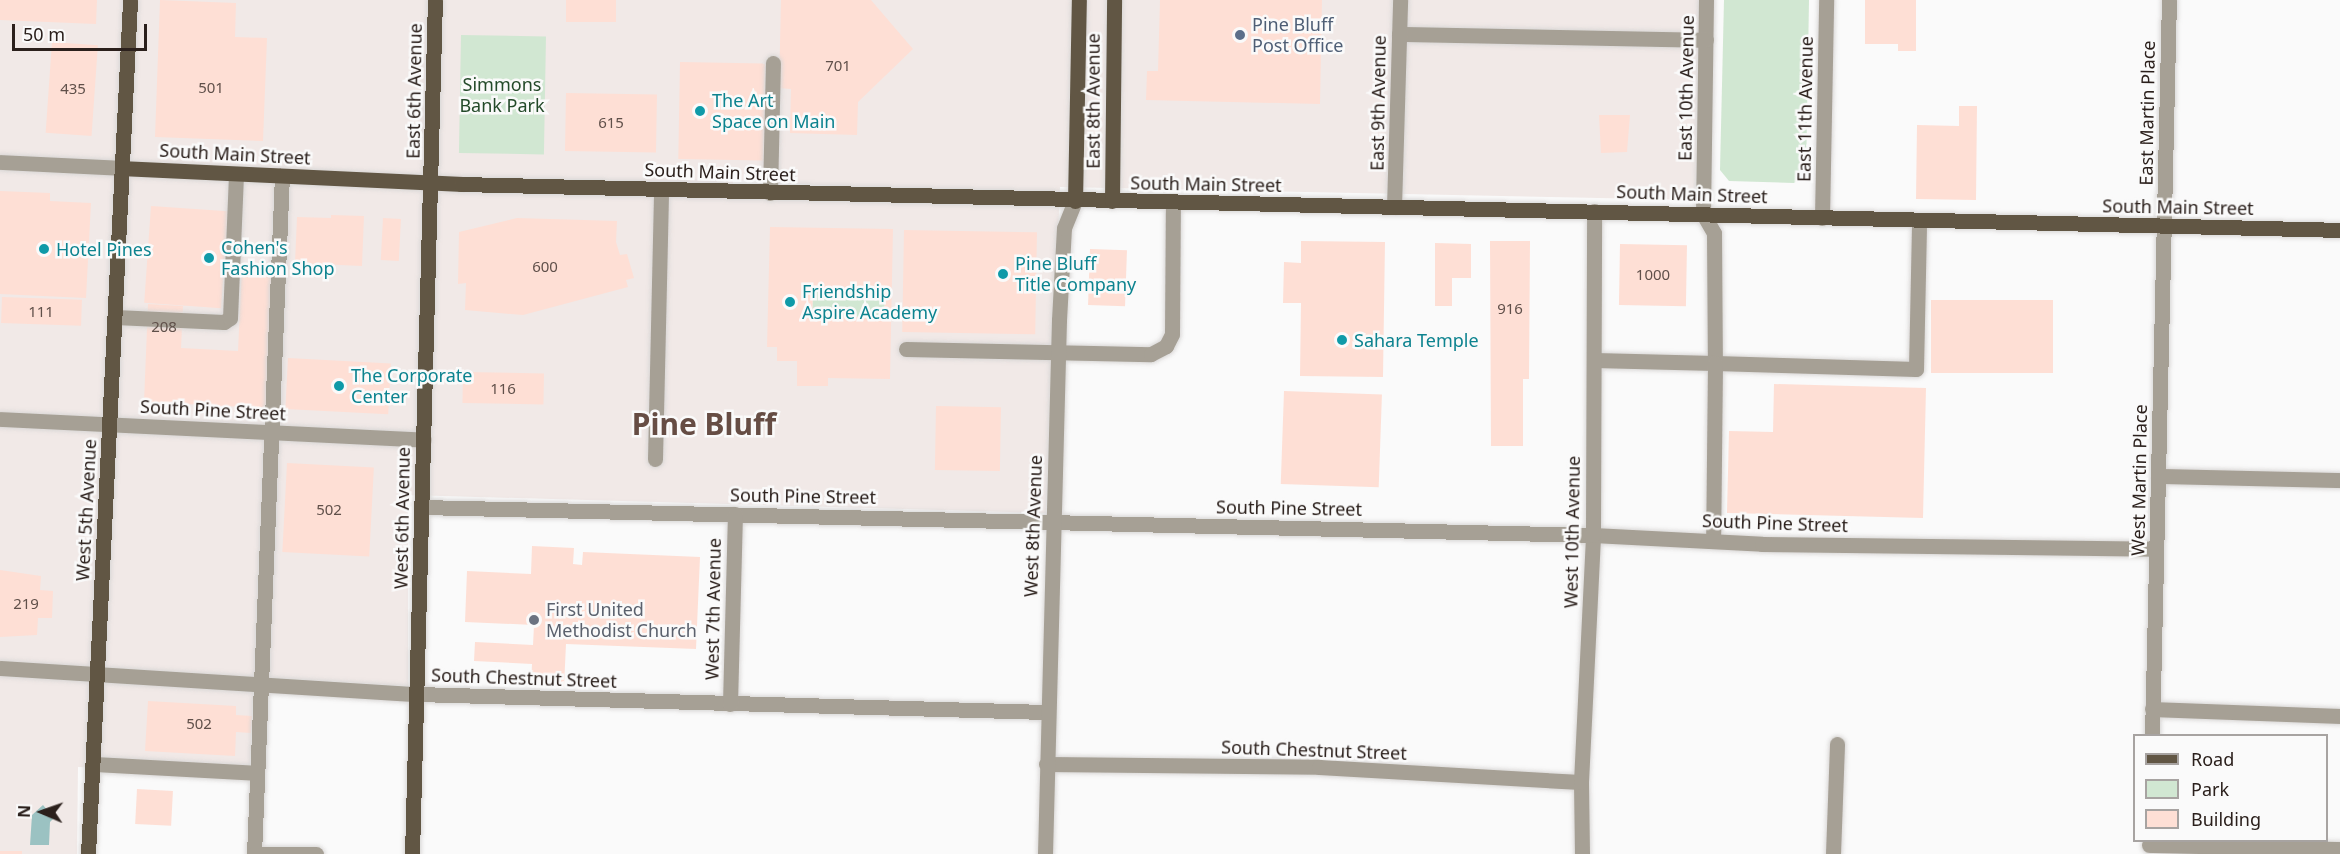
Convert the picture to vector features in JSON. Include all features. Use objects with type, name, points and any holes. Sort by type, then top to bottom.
[{"type":"main road","name":"West 5th Avenue","points":[[88,854],[130,0]]},
{"type":"main road","name":"East 6th Avenue","points":[[431,183],[435,0]]},
{"type":"main road","name":"East 8th Avenue","points":[[1075,201],[1078,0]]},
{"type":"main road","name":"East 8th Avenue","points":[[1112,201],[1114,0]]},
{"type":"main road","name":"South Main Street","points":[[122,168],[431,183],[661,190],[1594,211],[1920,222],[2340,230]]},
{"type":"main road","name":"West 6th Avenue","points":[[412,854],[431,183]]},
{"type":"street","name":"East 9th Avenue","points":[[1394,207],[1400,0]]},
{"type":"street","name":"East 10th Avenue","points":[[1703,214],[1706,0]]},
{"type":"street","name":"East 11th Avenue","points":[[1822,218],[1826,0]]},
{"type":"street","name":"East Martin Place","points":[[2164,226],[2169,0]]},
{"type":"street","points":[[1399,34],[1706,40]]},
{"type":"street","points":[[770,193],[773,63]]},
{"type":"street","name":"South Main Street","points":[[0,162],[122,168]]},
{"type":"street","points":[[115,317],[224,322],[230,318],[236,174]]},
{"type":"street","points":[[282,176],[254,854],[316,854]]},
{"type":"street","points":[[655,459],[661,190]]},
{"type":"street","name":"West 8th Avenue","points":[[1045,854],[1058,352],[1064,228],[1075,201]]},
{"type":"street","points":[[906,349],[1151,354],[1166,346],[1172,334],[1173,203]]},
{"type":"street","name":"West 10th Avenue","points":[[1582,854],[1581,782],[1593,535],[1594,211]]},
{"type":"street","points":[[1703,214],[1714,233],[1713,541]]},
{"type":"street","points":[[1594,360],[1916,369],[1920,222]]},
{"type":"street","name":"West Martin Place","points":[[2152,734],[2164,226]]},
{"type":"street","name":"South Pine Street","points":[[0,419],[423,440]]},
{"type":"street","points":[[2158,476],[2340,480]]},
{"type":"street","name":"South Pine Street","points":[[421,507],[1593,535],[1713,541],[2156,549]]},
{"type":"street","name":"West 7th Avenue","points":[[730,704],[735,514]]},
{"type":"street","name":"South Chestnut Street","points":[[0,668],[261,682],[417,694],[1047,712]]},
{"type":"street","points":[[2152,709],[2340,716]]},
{"type":"street","points":[[1833,854],[1837,744]]},
{"type":"street","points":[[93,764],[257,773]]},
{"type":"street","name":"South Chestnut Street","points":[[1046,764],[1319,767],[1581,782]]},
{"type":"street","points":[[2149,846],[2340,849]]},
{"type":"shaded area","points":[[0,0],[1700,0],[1698,200],[1060,187],[1046,513],[408,495],[408,686],[254,677],[250,773],[78,767],[77,854],[0,854]],"holes":[[[733,180],[904,190],[904,203],[733,198]]]},
{"type":"green space","points":[[1724,0],[1809,0],[1806,175],[1794,183],[1729,181],[1720,170]]},
{"type":"green space","name":"Simmons Bank Park","points":[[461,35],[546,36],[544,154],[459,153]]},
{"type":"green space","points":[[813,287],[885,288],[884,317],[812,316]]},
{"type":"water","points":[[43,805],[54,818],[50,822],[49,845],[30,845],[32,815]]},
{"type":"building","points":[[0,0],[97,0],[96,24],[0,20]]},
{"type":"building","points":[[160,0],[236,3],[235,37],[267,38],[263,141],[155,137]]},
{"type":"building","points":[[566,0],[616,0],[616,22],[566,22]]},
{"type":"building","points":[[781,0],[871,0],[913,49],[858,102],[857,135],[790,133],[791,89],[779,88]]},
{"type":"building","name":"Pine Bluff Post Office","points":[[1160,0],[1322,0],[1320,104],[1146,100],[1147,71],[1158,71]]},
{"type":"building","points":[[1865,0],[1916,0],[1916,51],[1898,51],[1898,44],[1865,44]]},
{"type":"building","points":[[52,42],[98,45],[92,136],[46,133]]},
{"type":"building","points":[[680,62],[765,63],[763,160],[678,159]]},
{"type":"building","points":[[566,93],[657,95],[656,153],[565,151]]},
{"type":"building","points":[[1959,106],[1977,106],[1976,200],[1916,199],[1917,125],[1959,126]]},
{"type":"building","points":[[1599,115],[1630,115],[1627,152],[1601,153]]},
{"type":"building","name":"Hotel Pines","points":[[0,191],[50,193],[50,201],[91,203],[86,298],[0,294]]},
{"type":"building","points":[[151,206],[228,211],[221,308],[144,303]]},
{"type":"building","points":[[331,215],[364,216],[362,266],[295,263],[297,217],[331,218]]},
{"type":"building","points":[[383,218],[401,219],[399,261],[381,260]]},
{"type":"building","points":[[517,218],[617,221],[616,242],[620,255],[627,254],[634,278],[626,280],[628,287],[523,315],[465,310],[466,283],[458,284],[459,232]]},
{"type":"building","name":"Friendship Aspire Academy","points":[[770,227],[893,229],[890,379],[828,378],[828,386],[797,386],[797,361],[777,361],[777,347],[767,347]],"holes":[[[813,287],[885,288],[884,317],[812,316]]]},
{"type":"building","points":[[904,230],[1037,232],[1035,334],[902,332]]},
{"type":"building","name":"Sahara Temple","points":[[1301,241],[1385,242],[1383,377],[1300,376],[1301,303],[1283,303],[1284,262],[1301,263]]},
{"type":"building","points":[[1490,241],[1530,241],[1529,379],[1523,379],[1523,446],[1491,446]]},
{"type":"building","points":[[1435,243],[1471,244],[1471,278],[1452,278],[1452,306],[1435,306]]},
{"type":"building","points":[[1620,244],[1687,245],[1686,306],[1619,305]]},
{"type":"building","points":[[1090,249],[1127,250],[1125,306],[1088,305]]},
{"type":"building","points":[[242,266],[274,268],[267,408],[144,402],[148,304],[183,306],[181,348],[238,351]]},
{"type":"building","points":[[2,297],[82,300],[81,326],[1,323]]},
{"type":"building","points":[[1931,300],[2053,300],[2053,373],[1931,373]]},
{"type":"building","name":"The Corporate Center","points":[[288,358],[391,363],[388,414],[285,409]]},
{"type":"building","points":[[463,372],[544,373],[543,404],[462,403]]},
{"type":"building","points":[[1774,384],[1926,388],[1923,518],[1727,513],[1729,431],[1773,432]]},
{"type":"building","points":[[1284,391],[1382,394],[1379,487],[1281,484]]},
{"type":"building","points":[[936,406],[1001,407],[1000,471],[935,470]]},
{"type":"building","points":[[287,463],[374,468],[369,556],[282,552]]},
{"type":"building","points":[[532,546],[574,548],[573,564],[582,565],[583,552],[700,557],[696,649],[566,644],[564,687],[531,685],[532,664],[474,661],[475,642],[533,645],[534,625],[465,622],[467,571],[531,574]]},
{"type":"building","points":[[0,570],[41,576],[40,590],[53,591],[52,618],[38,618],[37,635],[0,637]]},
{"type":"building","points":[[148,701],[236,706],[236,715],[252,716],[251,733],[236,732],[235,756],[145,751]]},
{"type":"building","points":[[137,789],[173,791],[171,826],[135,824]]},
{"type":"building","points":[[0,851],[22,851],[22,854],[0,854]]},
{"type":"place","name":"Pine Bluff Post Office","points":[[1240,35]]},
{"type":"place","name":"The Art Space on Main","points":[[700,111]]},
{"type":"place","name":"Hotel Pines","points":[[44,249]]},
{"type":"place","name":"Cohen's Fashion Shop","points":[[209,258]]},
{"type":"place","name":"Pine Bluff Title Company","points":[[1003,274]]},
{"type":"place","name":"Friendship Aspire Academy","points":[[790,302]]},
{"type":"place","name":"Sahara Temple","points":[[1342,340]]},
{"type":"place","name":"The Corporate Center","points":[[339,386]]},
{"type":"place","name":"First United Methodist Church","points":[[534,620]]},
{"type":"district","name":"Pine Bluff","points":[[704,424]]}]
